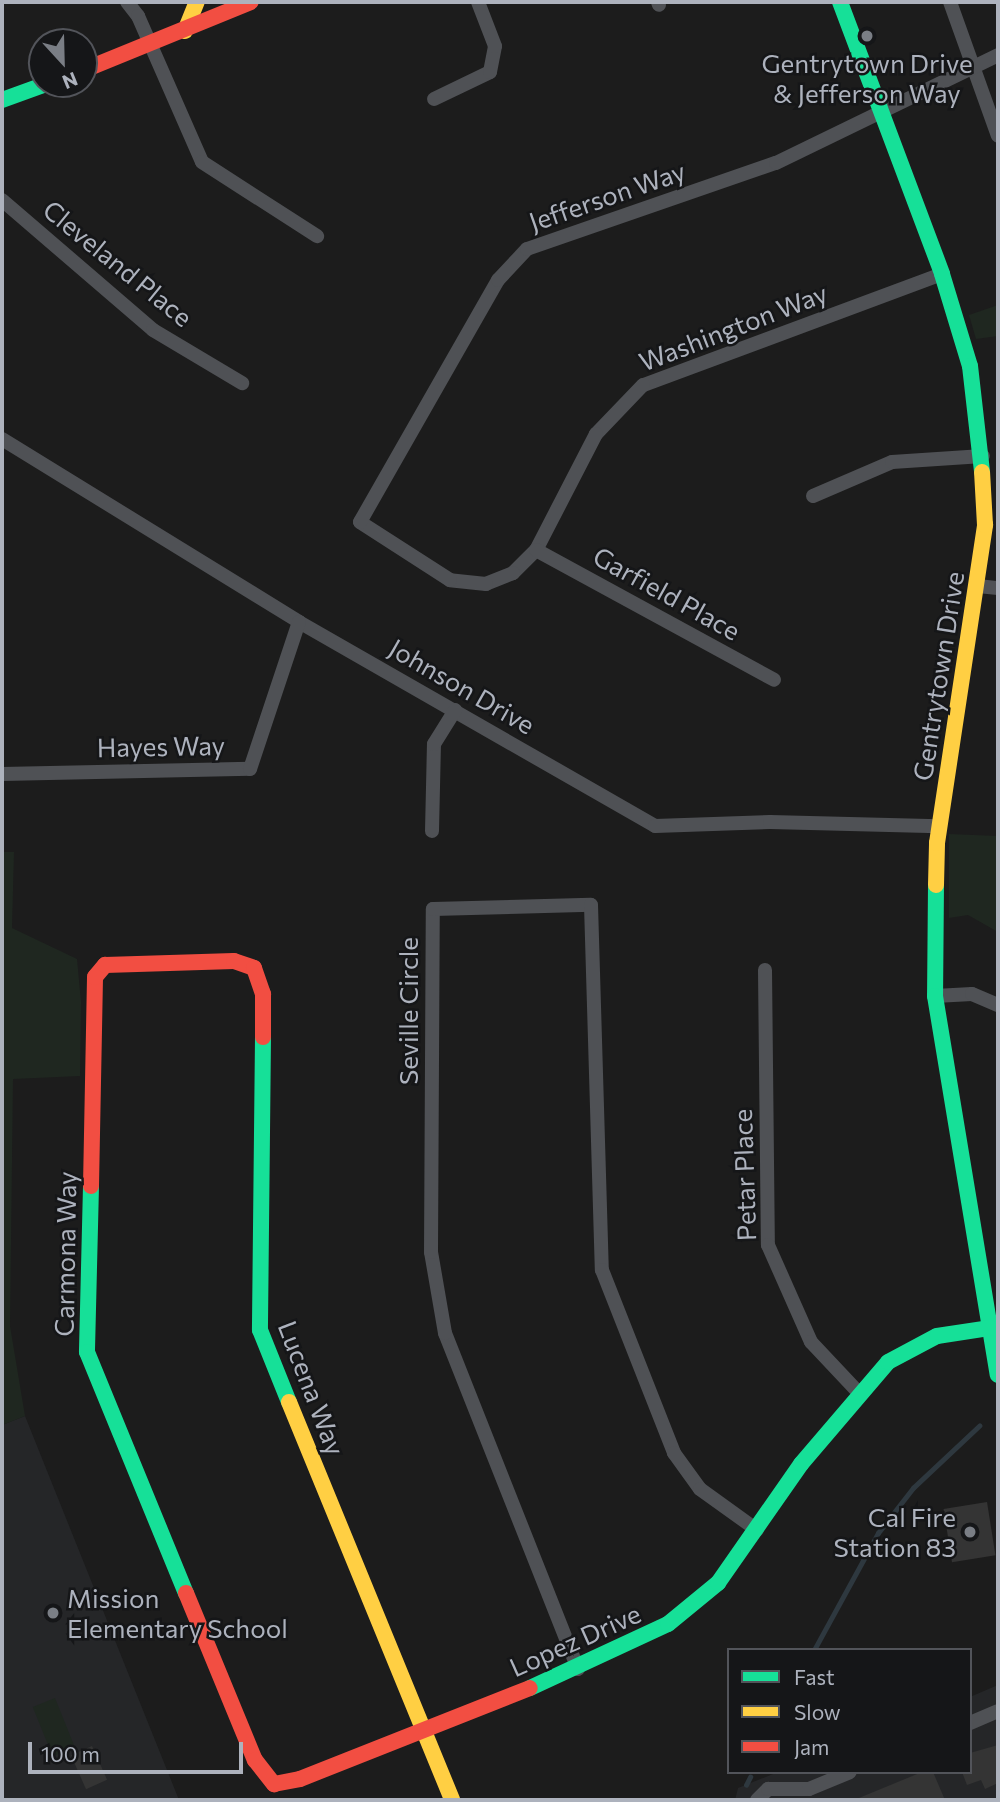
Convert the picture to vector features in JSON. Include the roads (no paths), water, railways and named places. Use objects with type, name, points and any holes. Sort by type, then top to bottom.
[{"type":"street","points":[[127,2],[202,162],[317,236]]},
{"type":"street","points":[[185,31],[197,2]]},
{"type":"street","points":[[98,65],[251,2]]},
{"type":"street","points":[[435,99],[490,72],[495,46],[478,2]]},
{"type":"street","name":"Gentrytown Drive","points":[[839,2],[942,274],[970,366],[983,456],[985,525],[978,586],[939,827],[935,996],[998,1375]]},
{"type":"street","points":[[950,2],[998,136]]},
{"type":"street","name":"Jefferson Way","points":[[360,522],[498,280],[527,249],[776,163],[882,115],[998,55]]},
{"type":"street","points":[[2,100],[28,91]]},
{"type":"street","name":"Cleveland Place","points":[[2,200],[153,330],[242,383]]},
{"type":"street","name":"Washington Way","points":[[360,522],[450,580],[486,584],[513,573],[536,550],[596,433],[643,385],[942,274]]},
{"type":"street","name":"Johnson Drive","points":[[2,439],[299,621],[655,827],[770,822],[939,827]]},
{"type":"street","points":[[813,496],[892,462],[983,456]]},
{"type":"street","name":"Garfield Place","points":[[536,550],[774,680]]},
{"type":"street","points":[[978,586],[998,588]]},
{"type":"street","name":"Hayes Way","points":[[2,774],[250,769],[299,621]]},
{"type":"street","points":[[432,831],[434,744],[455,710]]},
{"type":"street","name":"Seville Circle","points":[[578,1669],[445,1333],[431,1252],[433,909],[591,905],[602,1270],[674,1453],[700,1489],[757,1530]]},
{"type":"street","name":"Carmona Way","points":[[254,968],[234,961],[119,961],[104,965],[95,977],[87,1352],[254,1760],[274,1784]]},
{"type":"street","name":"Lucena Way","points":[[254,968],[263,994],[260,1329],[452,1800]]},
{"type":"street","name":"Petar Place","points":[[765,970],[768,1245],[811,1342],[859,1393]]},
{"type":"street","points":[[935,996],[972,994],[998,1005]]},
{"type":"street","name":"Lopez Drive","points":[[274,1784],[300,1779],[578,1669],[668,1624],[718,1583],[859,1393],[914,1344],[990,1328]]},
{"type":"street","points":[[972,1722],[998,1711]]},
{"type":"street","points":[[757,1800],[768,1789],[808,1789],[844,1774]]},
{"type":"waterway","points":[[815,1648],[878,1533],[913,1488],[979,1426]]},
{"type":"waterway","points":[[746,1785],[750,1777]]},
{"type":"place","name":"Gentrytown Drive & Jefferson Way","points":[[867,36]]},
{"type":"place","name":"Cal Fire Station 83","points":[[970,1532]]},
{"type":"place","name":"Mission Elementary School","points":[[53,1613]]}]
